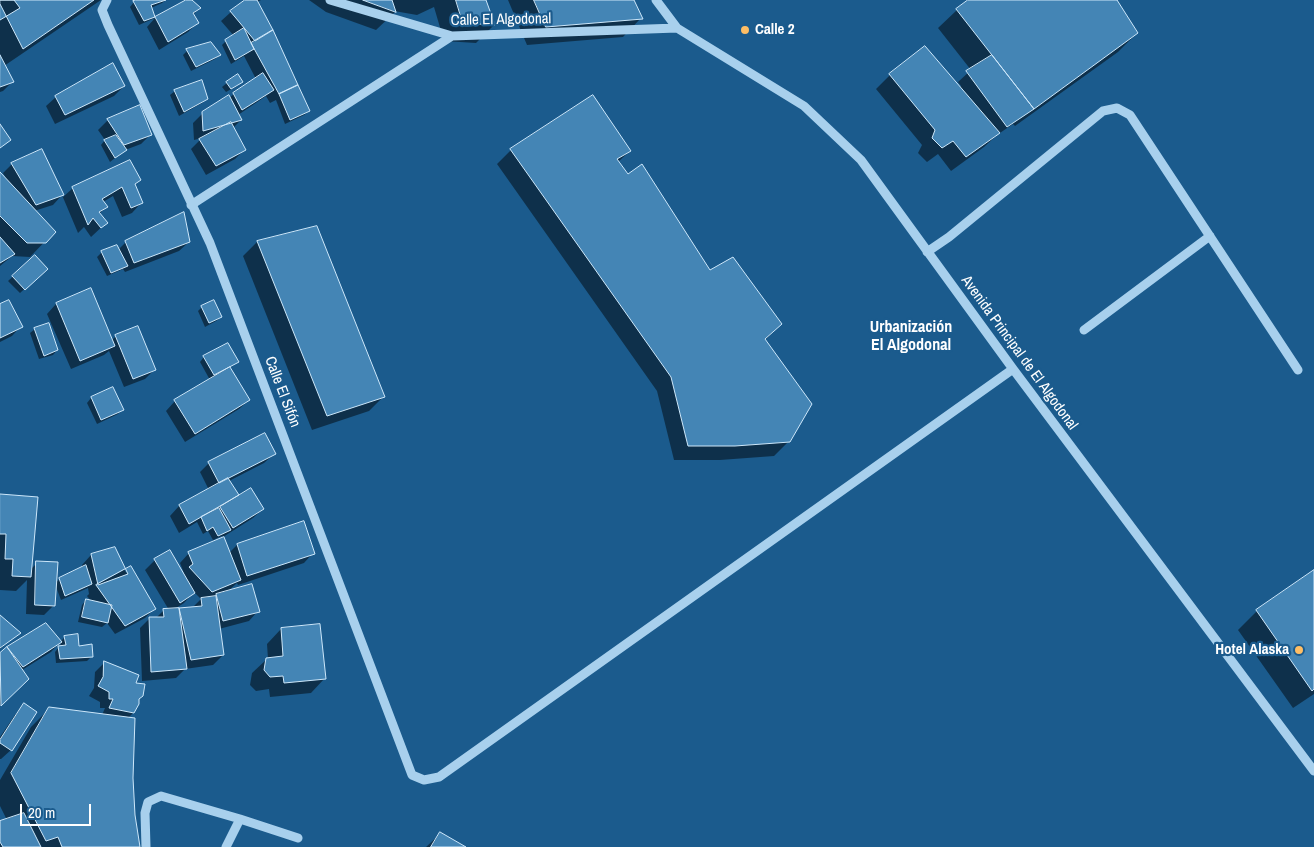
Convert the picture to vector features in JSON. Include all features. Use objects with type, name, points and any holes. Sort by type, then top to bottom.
[{"type":"street","name":"Calle El Sifón","points":[[107,0],[102,10],[210,243],[412,775],[424,780],[439,777],[1013,369]]},
{"type":"street","name":"Calle El Algodonal","points":[[330,0],[452,36],[678,28]]},
{"type":"street","name":"Avenida Principal de El Algodonal","points":[[656,0],[678,28],[804,106],[861,160],[1013,369],[1314,771]]},
{"type":"street","points":[[191,204],[452,36]]},
{"type":"street","points":[[928,252],[1103,111],[1117,108],[1130,115],[1298,370]]},
{"type":"street","points":[[1084,330],[1210,236]]},
{"type":"street","points":[[146,847],[145,813],[148,802],[160,796],[298,838]]},
{"type":"street","points":[[226,847],[240,819]]},
{"type":"building","points":[[0,0],[94,0],[23,49],[0,4]]},
{"type":"building","points":[[0,0],[14,0],[20,8],[0,20]]},
{"type":"building","points":[[166,0],[151,5],[155,17],[144,21],[133,1]]},
{"type":"building","points":[[186,0],[192,0],[201,8],[193,13],[199,23],[168,42],[155,17]]},
{"type":"building","points":[[245,0],[257,0],[273,30],[255,41],[230,11]]},
{"type":"building","points":[[363,0],[392,0],[396,12]]},
{"type":"building","points":[[456,0],[486,0],[495,25],[463,23]]},
{"type":"building","points":[[534,0],[634,0],[643,19],[546,27]]},
{"type":"building","points":[[968,0],[1117,0],[1138,33],[1034,109],[956,9]]},
{"type":"building","points":[[244,28],[254,49],[235,60],[225,40]]},
{"type":"building","points":[[273,30],[298,85],[279,94],[251,43]]},
{"type":"building","points":[[211,42],[221,55],[196,67],[186,49]]},
{"type":"building","points":[[925,46],[1000,133],[966,157],[953,141],[942,148],[932,138],[935,130],[889,74]]},
{"type":"building","points":[[0,55],[14,82],[0,87]]},
{"type":"building","points":[[992,55],[1034,109],[1007,127],[966,71]]},
{"type":"building","points":[[113,63],[125,86],[65,115],[55,96]]},
{"type":"building","points":[[263,73],[274,90],[242,110],[233,93]]},
{"type":"building","points":[[238,74],[243,82],[231,89],[226,82]]},
{"type":"building","points":[[202,80],[208,99],[184,112],[174,90]]},
{"type":"building","points":[[298,85],[310,111],[290,120],[279,94]]},
{"type":"building","points":[[229,95],[242,120],[203,131],[202,112]]},
{"type":"building","points":[[593,95],[631,151],[617,159],[628,174],[642,164],[710,270],[733,257],[782,324],[765,339],[812,404],[790,442],[735,446],[688,446],[671,377],[510,149]]},
{"type":"building","points":[[140,105],[152,135],[124,145],[107,119]]},
{"type":"building","points":[[231,122],[246,150],[216,166],[199,139]]},
{"type":"building","points":[[0,124],[11,140],[0,148]]},
{"type":"building","points":[[116,135],[127,150],[115,158],[104,140]]},
{"type":"building","points":[[42,149],[64,195],[36,205],[11,163]]},
{"type":"building","points":[[130,160],[141,180],[135,184],[143,203],[131,208],[122,187],[102,199],[108,207],[99,212],[108,223],[101,228],[93,218],[88,225],[72,187]]},
{"type":"building","points":[[0,172],[56,232],[46,243],[27,243],[0,216]]},
{"type":"building","points":[[184,212],[190,242],[134,263],[125,241]]},
{"type":"building","points":[[317,226],[385,397],[327,416],[257,241]]},
{"type":"building","points":[[0,237],[15,254],[0,263]]},
{"type":"building","points":[[117,245],[128,266],[111,273],[101,251]]},
{"type":"building","points":[[35,255],[48,269],[25,290],[12,276]]},
{"type":"building","points":[[91,288],[115,346],[80,361],[56,303]]},
{"type":"building","points":[[9,300],[23,327],[0,338],[0,304]]},
{"type":"building","points":[[214,300],[222,317],[209,323],[201,306]]},
{"type":"building","points":[[49,323],[58,350],[44,356],[34,328]]},
{"type":"building","points":[[138,326],[156,370],[133,379],[115,335]]},
{"type":"building","points":[[228,343],[239,362],[214,375],[203,356]]},
{"type":"building","points":[[230,367],[250,400],[195,434],[174,400]]},
{"type":"building","points":[[113,387],[124,410],[101,420],[91,397]]},
{"type":"building","points":[[265,433],[276,454],[219,483],[208,462]]},
{"type":"building","points":[[228,478],[239,495],[189,524],[179,505]]},
{"type":"building","points":[[251,488],[264,509],[233,528],[220,507]]},
{"type":"building","points":[[0,494],[38,497],[31,577],[12,576],[13,559],[5,559],[6,534],[0,534]]},
{"type":"building","points":[[219,508],[231,530],[218,536],[213,527],[207,531],[201,517]]},
{"type":"building","points":[[304,521],[315,554],[247,576],[237,544]]},
{"type":"building","points":[[224,537],[241,580],[212,592],[189,567],[193,564],[188,552]]},
{"type":"building","points":[[115,547],[128,574],[98,585],[91,554]]},
{"type":"building","points":[[170,550],[195,593],[180,603],[154,559]]},
{"type":"building","points":[[36,561],[58,562],[55,606],[35,605]]},
{"type":"building","points":[[86,565],[92,584],[65,596],[59,578]]},
{"type":"building","points":[[131,566],[156,609],[125,626],[96,585]]},
{"type":"building","name":"Hotel Alaska","points":[[1314,570],[1314,689],[1312,691],[1256,610]]},
{"type":"building","points":[[252,584],[260,612],[223,621],[216,594]]},
{"type":"building","points":[[216,596],[224,655],[191,660],[179,608],[202,606],[201,598]]},
{"type":"building","points":[[86,599],[112,605],[108,623],[82,617]]},
{"type":"building","points":[[179,608],[187,669],[151,672],[149,617],[164,617],[163,609]]},
{"type":"building","points":[[0,615],[21,633],[0,648]]},
{"type":"building","points":[[46,623],[62,642],[23,667],[7,647]]},
{"type":"building","points":[[320,624],[326,679],[284,683],[283,676],[270,677],[264,670],[266,658],[283,656],[281,628]]},
{"type":"building","points":[[78,634],[79,646],[92,644],[93,657],[60,659],[58,646],[66,645],[64,636]]},
{"type":"building","points":[[7,647],[29,679],[1,706],[0,653]]},
{"type":"building","points":[[104,661],[139,675],[136,683],[145,684],[143,696],[139,699],[139,704],[134,713],[109,708],[113,699],[109,699],[109,692],[98,686],[103,677]]},
{"type":"building","points":[[24,703],[37,712],[12,751],[0,743],[0,740]]},
{"type":"building","points":[[49,707],[135,718],[133,778],[135,815],[140,847],[62,847],[58,837],[46,841],[11,773]]},
{"type":"building","points":[[24,813],[41,847],[3,847],[0,842],[0,821]]},
{"type":"building","points":[[440,832],[466,847],[431,847]]},
{"type":"place","name":"Calle 2","points":[[745,30]]},
{"type":"place","name":"Hotel Alaska","points":[[1299,650]]},
{"type":"district","name":"Urbanización El Algodonal","points":[[911,337]]}]
